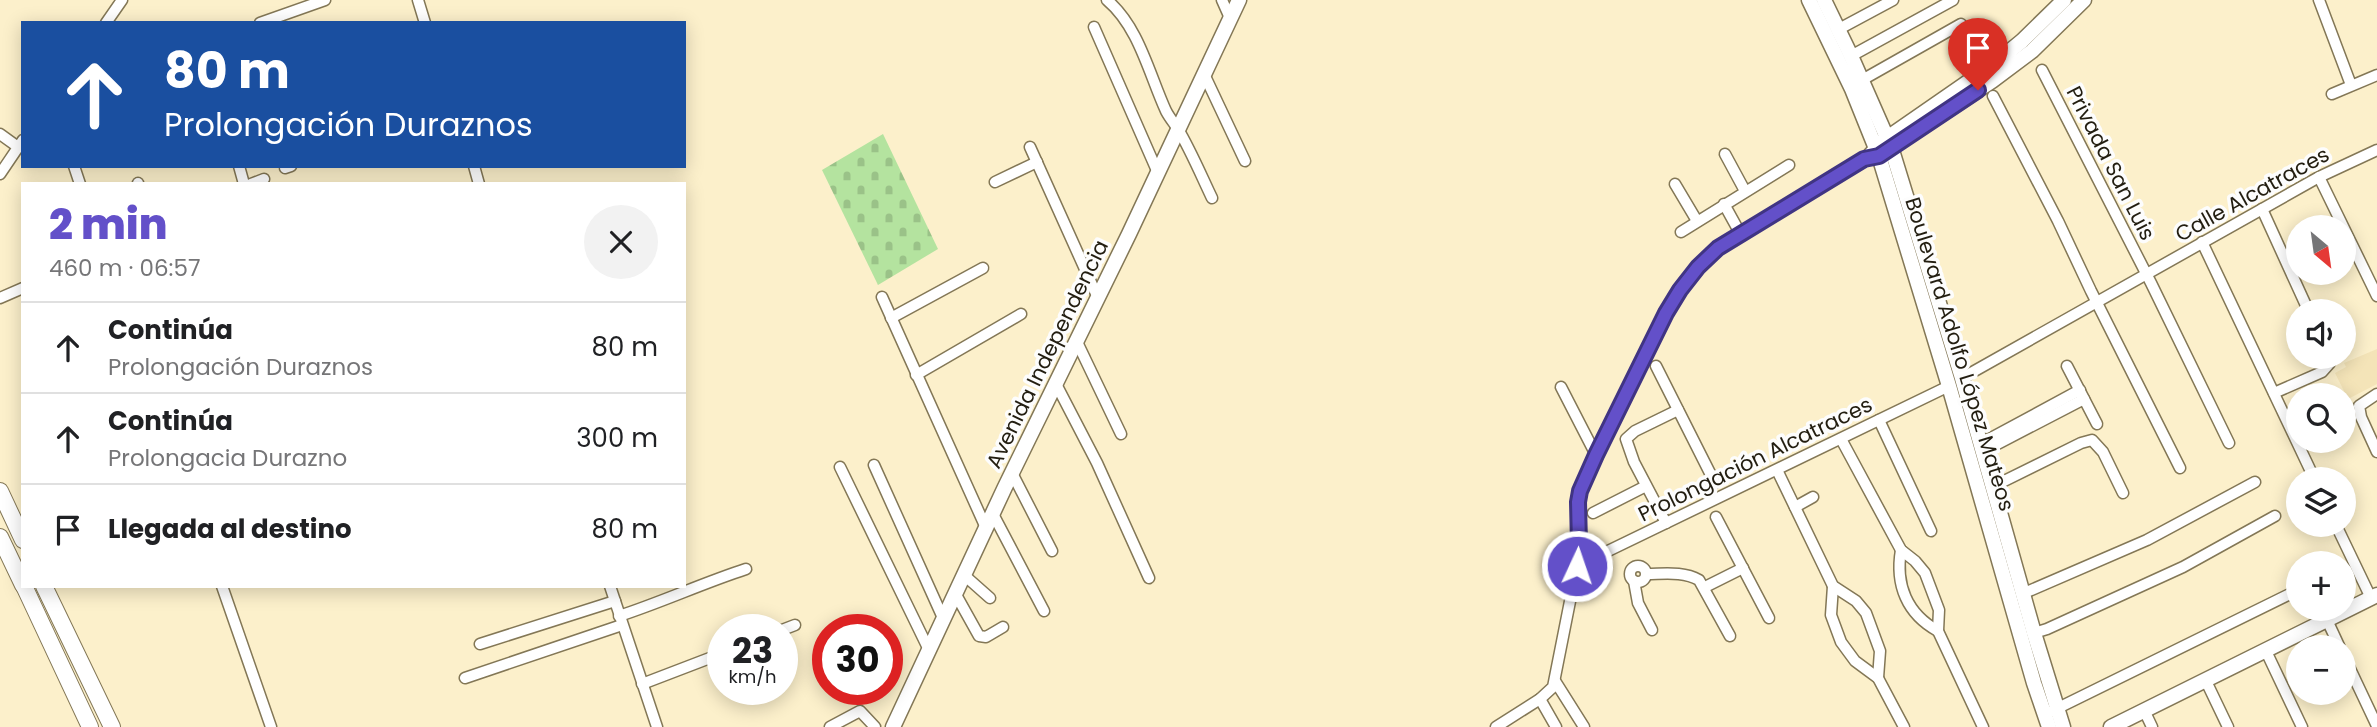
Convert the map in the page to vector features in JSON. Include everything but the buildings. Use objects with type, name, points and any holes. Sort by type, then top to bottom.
[{"type":"main road","points":[[0,491],[21,536]]},
{"type":"main road","points":[[0,537],[21,581]]},
{"type":"main road","points":[[24,588],[90,727]]},
{"type":"main road","points":[[45,588],[112,727]]},
{"type":"street","points":[[107,21],[122,0]]},
{"type":"street","points":[[266,21],[326,0]]},
{"type":"street","points":[[418,0],[424,21]]},
{"type":"street","points":[[1107,0],[1120,11],[1149,67],[1167,114],[1178,129],[1212,198]]},
{"type":"street","points":[[1222,0],[1230,18]]},
{"type":"street","name":"Avenida Independencia","points":[[898,724],[943,618],[1239,0]]},
{"type":"street","name":"Boulevard Adolfo López Mateos","points":[[1809,0],[1879,149],[1962,378],[2034,633],[2050,717]]},
{"type":"street","name":"Boulevard Adolfo López Mateos","points":[[1824,0],[1862,80],[1879,149],[1948,386],[2050,717],[2063,727]]},
{"type":"street","points":[[1839,29],[1893,0]]},
{"type":"street","points":[[1851,56],[1953,0]]},
{"type":"street","points":[[1496,727],[1550,692],[1555,681],[1577,566],[1578,502],[1596,455],[1680,290],[1708,257],[1740,233],[1992,82],[2027,46],[2064,0]]},
{"type":"street","points":[[2027,46],[2084,0]]},
{"type":"street","points":[[2319,0],[2351,85]]},
{"type":"street","points":[[1862,80],[1961,24]]},
{"type":"street","points":[[1094,27],[1157,173]]},
{"type":"street","name":"Privada San Luis","points":[[2042,70],[2146,274]]},
{"type":"street","points":[[1204,74],[1245,161]]},
{"type":"street","points":[[2332,94],[2377,75]]},
{"type":"street","points":[[1993,96],[2180,468]]},
{"type":"street","points":[[0,134],[20,144],[0,174]]},
{"type":"street","points":[[1030,147],[1098,298]]},
{"type":"street","name":"Calle Alcatraces","points":[[1962,378],[2319,177],[2377,150]]},
{"type":"street","points":[[1726,154],[1745,191]]},
{"type":"street","points":[[995,182],[1037,162]]},
{"type":"street","points":[[1681,232],[1789,165]]},
{"type":"street","points":[[2319,177],[2377,296]]},
{"type":"street","points":[[256,182],[264,179]]},
{"type":"street","points":[[1675,184],[1697,221]]},
{"type":"street","points":[[1724,204],[1740,233]]},
{"type":"street","points":[[2262,209],[2303,299]]},
{"type":"street","points":[[2202,242],[2309,467]]},
{"type":"street","points":[[891,318],[983,268]]},
{"type":"street","points":[[2146,274],[2228,443]]},
{"type":"street","points":[[0,298],[21,289]]},
{"type":"street","points":[[882,297],[986,528]]},
{"type":"street","points":[[916,375],[1021,314]]},
{"type":"street","points":[[1077,342],[1121,435]]},
{"type":"street","points":[[1656,366],[1715,483]]},
{"type":"street","points":[[2067,366],[2097,424]]},
{"type":"street","points":[[2274,393],[2325,369]]},
{"type":"street","points":[[1056,384],[1097,463],[1149,578]]},
{"type":"street","name":"Prolongación Alcatraces","points":[[1577,566],[1629,555],[1666,523],[1948,386]]},
{"type":"street","points":[[1562,387],[1596,455]]},
{"type":"street","points":[[2377,394],[2359,406],[2361,417],[2377,452]]},
{"type":"street","points":[[1981,448],[2082,395]]},
{"type":"street","points":[[1666,523],[1629,451],[1626,439],[1628,435],[1678,410]]},
{"type":"street","points":[[1879,420],[1931,531]]},
{"type":"street","points":[[1841,439],[1900,550],[1925,573],[1939,610],[1938,631],[1983,727]]},
{"type":"street","points":[[1992,487],[2092,440],[2103,452],[2123,493]]},
{"type":"street","points":[[874,465],[943,618]]},
{"type":"street","points":[[840,467],[929,650]]},
{"type":"street","points":[[1777,470],[1833,586],[1831,615],[1840,642],[1855,661],[1878,678],[1904,727]]},
{"type":"street","points":[[1012,473],[1052,551]]},
{"type":"street","points":[[2022,594],[2147,540],[2255,482]]},
{"type":"street","points":[[1593,513],[1646,486]]},
{"type":"street","points":[[1795,507],[1813,498]]},
{"type":"street","points":[[993,514],[1044,611]]},
{"type":"street","points":[[2034,633],[2183,567],[2275,516]]},
{"type":"street","points":[[1716,517],[1769,618]]},
{"type":"street","points":[[2342,537],[2374,597],[2356,606]]},
{"type":"street","points":[[1900,550],[1898,569],[1908,602],[1916,615],[1938,631]]},
{"type":"street","points":[[1629,555],[1644,568],[1647,575]]},
{"type":"street","points":[[1629,555],[1630,574],[1638,603],[1652,630]]},
{"type":"street","points":[[1705,587],[1743,568]]},
{"type":"street","points":[[466,678],[621,620],[703,584],[746,569]]},
{"type":"street","points":[[964,575],[990,598]]},
{"type":"street","points":[[1634,581],[1643,581],[1647,575]]},
{"type":"street","points":[[1647,575],[1693,576],[1705,587],[1730,636]]},
{"type":"street","points":[[1833,586],[1856,601],[1866,613],[1880,651],[1878,678]]},
{"type":"street","points":[[223,588],[271,727]]},
{"type":"street","points":[[611,588],[657,727]]},
{"type":"street","points":[[955,593],[979,636],[986,637],[1003,627]]},
{"type":"street","points":[[2050,717],[2286,596]]},
{"type":"street","points":[[480,644],[615,601]]},
{"type":"street","points":[[2111,727],[2325,621]]},
{"type":"street","points":[[2265,649],[2302,727]]},
{"type":"street","points":[[642,684],[707,659]]},
{"type":"street","points":[[2205,679],[2228,727]]},
{"type":"street","points":[[1555,681],[1584,727]]},
{"type":"street","points":[[2356,682],[2377,726]]},
{"type":"street","points":[[1540,699],[1556,727]]},
{"type":"street","points":[[830,727],[860,710],[875,727]]},
{"type":"street","points":[[2144,710],[2152,727]]},
{"type":"shaded area","points":[[2377,349],[2377,384],[2356,395],[2356,383],[2340,383],[2335,373],[2342,369],[2356,369],[2356,358]]},
{"type":"green space","points":[[883,134],[938,249],[878,285],[822,170]]},
{"type":"route","points":[[1577,566],[1580,491],[1666,313],[1698,267],[1718,248],[1740,233],[1864,159],[1879,156],[1978,90]]}]
